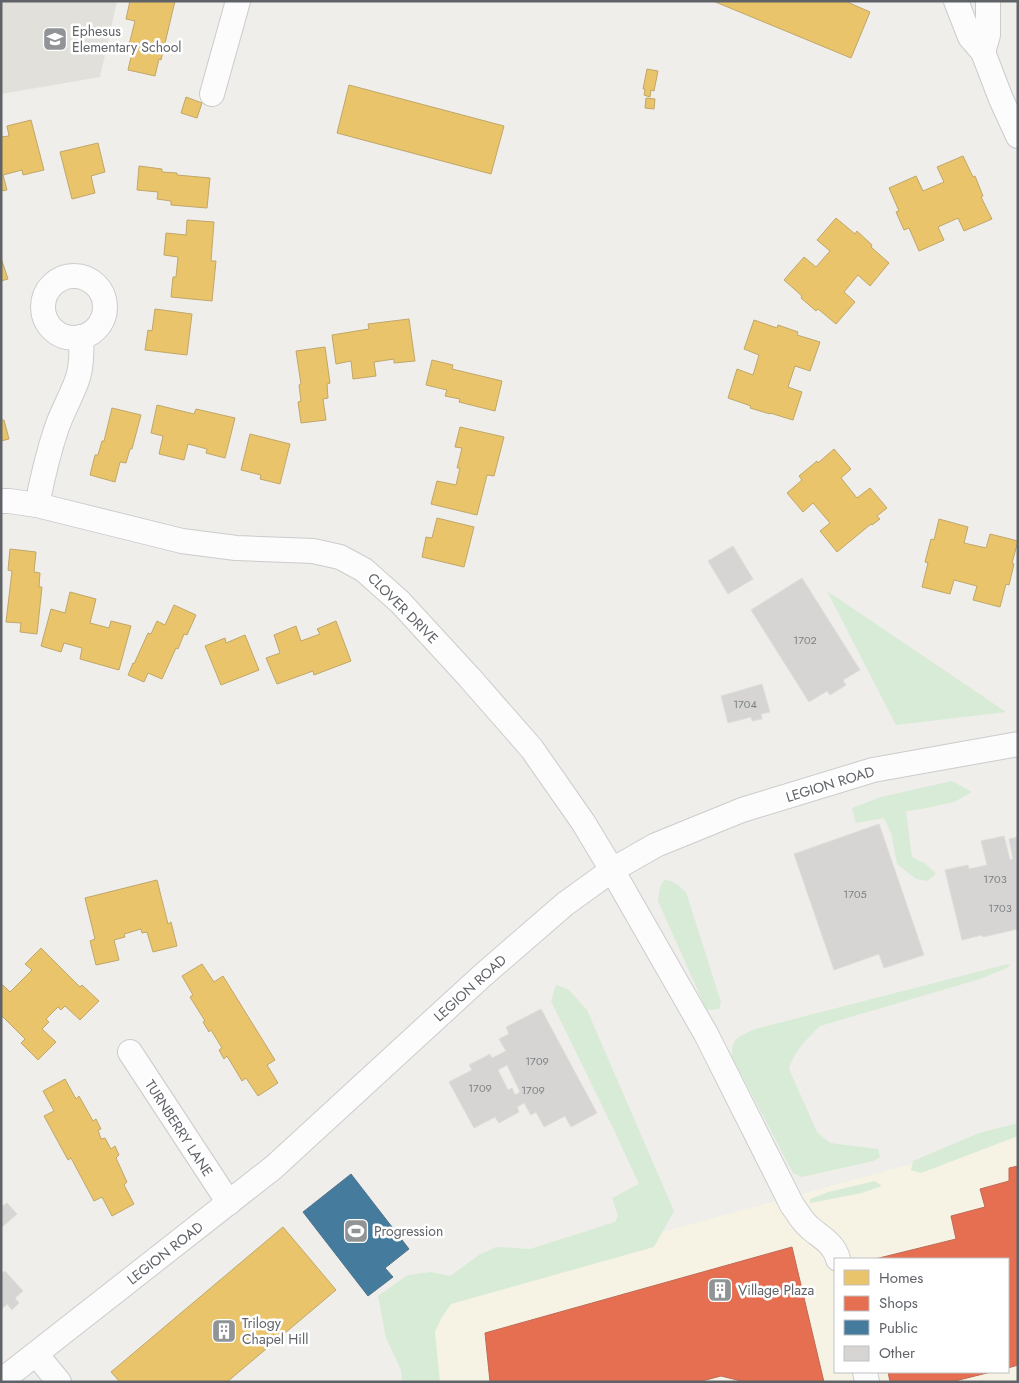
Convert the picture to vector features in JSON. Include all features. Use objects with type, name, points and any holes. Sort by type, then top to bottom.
[{"type":"street","points":[[212,94],[238,1]]},
{"type":"street","points":[[956,1],[970,37],[983,52],[1018,136]]},
{"type":"street","points":[[983,52],[988,36],[988,1]]},
{"type":"street","points":[[37,505],[56,427],[77,382],[81,367],[81,337]]},
{"type":"street","name":"CLOVER DRIVE","points":[[1,501],[37,505],[182,541],[236,548],[313,551],[340,558],[364,570],[400,602],[532,749],[583,822],[706,1034],[792,1205],[809,1227],[829,1243],[838,1258]]},
{"type":"street","name":"LEGION ROAD","points":[[1,1381],[274,1167],[476,982],[565,904],[612,870],[656,844],[750,808],[873,770],[1018,744]]},
{"type":"street","name":"TURNBERRY LANE","points":[[130,1052],[229,1203]]},
{"type":"street","points":[[36,1354],[59,1382]]},
{"type":"shaded area","name":"Ephesus Elementary School","points":[[1,1],[117,1],[100,77],[1,94]]},
{"type":"shaded area","points":[[1018,1135],[1018,1382],[408,1382],[401,1303]]},
{"type":"green space","points":[[827,591],[1006,712],[896,725]]},
{"type":"green space","points":[[952,781],[972,792],[954,802],[906,811],[912,857],[926,864],[936,874],[927,881],[916,879],[897,864],[891,833],[884,818],[856,823],[852,808],[881,797]]},
{"type":"green space","points":[[664,880],[673,882],[686,892],[721,1002],[719,1009],[706,1009],[658,901],[660,887]]},
{"type":"green space","points":[[1010,965],[1007,968],[980,979],[820,1026],[798,1051],[789,1069],[817,1132],[830,1143],[878,1149],[880,1157],[873,1161],[802,1177],[793,1173],[732,1057],[733,1045],[737,1038],[755,1029]]},
{"type":"green space","points":[[556,985],[568,989],[587,1010],[674,1211],[654,1247],[451,1304],[435,1332],[440,1382],[402,1382],[401,1370],[386,1338],[378,1296],[408,1275],[431,1272],[450,1276],[479,1255],[496,1247],[530,1249],[615,1222],[618,1216],[612,1198],[639,1184],[551,1001]]},
{"type":"green space","points":[[1018,1123],[1018,1136],[921,1173],[911,1170],[913,1161],[979,1133]]},
{"type":"green space","points":[[875,1181],[882,1186],[862,1193],[810,1203],[810,1199],[828,1192]]},
{"type":"building: Homes","points":[[130,1],[175,1],[161,60],[159,59],[155,76],[128,70],[132,53],[127,53],[135,21],[126,19]]},
{"type":"building: Homes","points":[[713,1],[845,1],[870,12],[851,58]]},
{"type":"building: Homes","points":[[647,69],[658,71],[654,91],[651,90],[650,97],[644,95],[645,89],[643,89]]},
{"type":"building: Homes","points":[[349,85],[504,126],[491,174],[337,133]]},
{"type":"building: Homes","points":[[186,97],[202,103],[197,118],[181,113]]},
{"type":"building: Homes","points":[[646,98],[655,99],[654,109],[645,108]]},
{"type":"building: Homes","points":[[31,120],[44,170],[23,175],[22,170],[3,175],[7,190],[1,191],[1,137],[9,136],[7,126]]},
{"type":"building: Homes","points":[[98,143],[105,172],[91,176],[95,193],[72,199],[60,152]]},
{"type":"building: Homes","points":[[963,156],[973,177],[975,176],[983,196],[981,197],[992,219],[964,231],[958,218],[938,227],[944,240],[919,251],[909,228],[904,230],[896,212],[899,211],[889,188],[916,176],[923,191],[944,182],[937,167]]},
{"type":"building: Homes","points":[[139,166],[162,169],[162,172],[177,173],[177,175],[210,178],[207,208],[171,205],[171,201],[157,199],[158,192],[137,190]]},
{"type":"building: Homes","points":[[836,218],[855,234],[857,231],[889,263],[870,286],[858,275],[844,292],[855,302],[836,324],[818,309],[816,311],[784,280],[804,257],[816,267],[830,251],[817,240]]},
{"type":"building: Homes","points":[[187,220],[214,222],[211,261],[216,261],[212,301],[171,297],[178,257],[164,255],[166,233],[186,235]]},
{"type":"building: Homes","points":[[1,258],[8,279],[1,281]]},
{"type":"building: Homes","points":[[155,309],[192,314],[187,355],[145,350],[148,330],[152,331]]},
{"type":"building: Homes","points":[[409,319],[415,361],[394,363],[394,359],[374,362],[376,376],[353,379],[351,361],[336,364],[332,335],[369,329],[368,324]]},
{"type":"building: Homes","points":[[754,320],[777,328],[778,325],[798,332],[797,335],[820,342],[810,371],[795,366],[788,387],[802,392],[793,420],[750,408],[751,406],[728,398],[737,369],[753,375],[759,355],[744,349]]},
{"type":"building: Homes","points":[[325,347],[330,383],[327,384],[328,398],[323,399],[326,420],[301,423],[298,402],[301,401],[299,385],[301,384],[296,351]]},
{"type":"building: Homes","points":[[432,360],[453,365],[452,369],[502,381],[495,411],[459,402],[460,399],[445,396],[447,390],[426,385]]},
{"type":"building: Homes","points":[[157,405],[194,414],[196,409],[235,418],[225,458],[206,453],[207,449],[188,444],[184,460],[159,454],[163,436],[151,433]]},
{"type":"building: Homes","points":[[112,408],[141,415],[132,449],[130,449],[126,463],[120,462],[115,482],[90,475],[95,455],[98,455],[102,441],[104,441]]},
{"type":"building: Homes","points":[[1,420],[4,420],[9,439],[1,441]]},
{"type":"building: Homes","points":[[460,427],[504,437],[494,476],[487,475],[477,515],[431,504],[437,481],[456,485],[460,468],[457,468],[462,448],[455,447]]},
{"type":"building: Homes","points":[[250,434],[290,444],[280,484],[260,479],[261,475],[241,470]]},
{"type":"building: Homes","points":[[834,449],[851,469],[841,478],[857,498],[870,488],[887,508],[877,516],[880,519],[871,524],[837,552],[820,531],[830,523],[813,503],[803,512],[787,493],[802,480],[799,476]]},
{"type":"building: Homes","points":[[437,518],[474,527],[464,567],[422,557],[426,537],[432,538]]},
{"type":"building: Homes","points":[[939,519],[968,527],[964,543],[986,548],[990,534],[1018,541],[1009,585],[1006,584],[1000,607],[973,600],[977,586],[954,580],[950,594],[922,587],[928,563],[925,562],[931,539],[934,540]]},
{"type":"building: Homes","points":[[10,549],[36,552],[34,572],[40,573],[39,587],[42,587],[37,634],[20,632],[21,623],[6,622],[12,571],[8,570]]},
{"type":"building: Homes","points":[[70,592],[96,599],[90,623],[109,628],[111,621],[131,626],[119,670],[80,659],[82,648],[64,643],[61,652],[41,646],[51,609],[65,613]]},
{"type":"building: Homes","points":[[174,605],[196,615],[187,635],[184,634],[178,649],[176,648],[162,679],[148,673],[144,682],[128,675],[148,633],[151,634],[157,621],[165,625]]},
{"type":"building: Homes","points":[[336,621],[351,661],[314,675],[313,671],[277,684],[266,658],[280,653],[274,635],[296,626],[301,641],[320,634],[317,629]]},
{"type":"building: Homes","points":[[245,635],[259,670],[221,685],[205,646],[225,638],[226,643]]},
{"type":"building: Homes","points":[[157,880],[168,924],[171,922],[177,946],[153,952],[147,932],[142,933],[141,929],[124,934],[125,937],[114,940],[119,960],[96,965],[90,941],[95,939],[85,898]]},
{"type":"building: Homes","points":[[41,948],[80,987],[82,985],[99,1001],[80,1020],[65,1006],[61,1010],[58,1007],[46,1019],[49,1022],[42,1029],[56,1042],[38,1060],[21,1043],[25,1039],[1,1015],[1,986],[3,985],[10,992],[32,970],[25,964]]},
{"type":"building: Homes","points":[[202,964],[214,982],[223,976],[275,1060],[267,1065],[278,1083],[258,1096],[246,1078],[242,1081],[227,1056],[224,1059],[219,1050],[222,1048],[211,1030],[209,1032],[203,1022],[205,1021],[190,997],[193,995],[182,976]]},
{"type":"building: Homes","points":[[65,1079],[76,1099],[79,1096],[93,1121],[96,1119],[101,1129],[98,1130],[101,1139],[105,1138],[111,1149],[115,1146],[119,1155],[116,1158],[127,1182],[124,1185],[134,1204],[112,1216],[102,1197],[94,1201],[71,1158],[68,1160],[44,1116],[54,1111],[43,1091]]},
{"type":"building: Homes","name":"Trilogy Chapel Hill","points":[[283,1227],[336,1290],[227,1382],[120,1382],[111,1372]]},
{"type":"building: Shops","points":[[1018,1166],[1018,1365],[1009,1368],[1009,1258],[879,1258],[956,1239],[951,1216],[985,1207],[980,1189],[1009,1181],[1009,1168]]},
{"type":"building: Shops","name":"Village Plaza","points":[[792,1247],[824,1382],[745,1382],[721,1376],[698,1382],[490,1382],[485,1333]]},
{"type":"building: Shops","points":[[888,1373],[987,1373],[951,1382],[890,1382]]},
{"type":"building: Public","name":"Progression","points":[[351,1174],[409,1249],[385,1268],[393,1277],[368,1296],[303,1212]]},
{"type":"building: Other","points":[[733,546],[753,579],[728,594],[708,561]]},
{"type":"building: Other","points":[[802,578],[860,670],[843,680],[846,685],[830,695],[827,691],[809,702],[751,610]]},
{"type":"building: Other","points":[[762,684],[770,712],[761,714],[762,719],[752,721],[751,717],[728,723],[721,696]]},
{"type":"building: Other","points":[[879,824],[924,955],[884,968],[879,954],[834,970],[794,854]]},
{"type":"building: Other","points":[[1004,836],[1010,860],[1013,859],[1009,839],[1018,837],[1018,929],[962,940],[945,870],[968,865],[969,869],[987,865],[981,841]]},
{"type":"building: Other","points":[[541,1009],[597,1113],[571,1127],[565,1116],[544,1127],[536,1112],[531,1115],[524,1103],[517,1107],[519,1112],[499,1123],[495,1117],[474,1128],[449,1082],[472,1070],[469,1065],[490,1054],[492,1058],[506,1051],[499,1039],[509,1034],[506,1027]],"holes":[[[507,1065],[520,1092],[515,1095],[512,1088],[508,1090],[498,1070]]]},
{"type":"building: Other","points":[[7,1203],[17,1214],[1,1228],[1,1207]]},
{"type":"building: Other","points":[[5,1271],[23,1291],[15,1298],[19,1303],[12,1310],[7,1304],[1,1310],[1,1274]]},
{"type":"place","name":"Ephesus Elementary School","points":[[55,39]]},
{"type":"place","name":"Progression","points":[[356,1231]]},
{"type":"place","name":"Village Plaza","points":[[720,1290]]},
{"type":"place","name":"Trilogy Chapel Hill","points":[[224,1331]]}]
